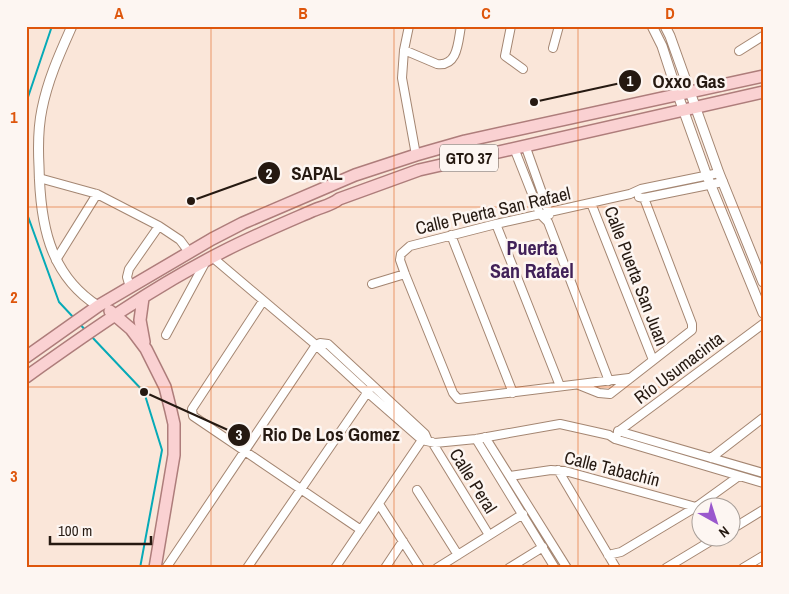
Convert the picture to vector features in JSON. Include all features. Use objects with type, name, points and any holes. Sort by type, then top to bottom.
[{"type":"main road","name":"GTO 37","points":[[26,357],[130,286],[189,252],[236,226],[331,184],[416,154],[465,141],[763,76]]},
{"type":"main road","name":"GTO 37","points":[[26,377],[101,324],[209,259],[308,212],[379,183],[419,170],[763,92]]},
{"type":"main road","points":[[143,298],[140,320],[146,349]]},
{"type":"main road","points":[[94,310],[115,315],[131,330],[146,349],[165,387],[171,411],[174,455],[155,568]]},
{"type":"street","points":[[72,26],[56,62],[42,110],[38,137],[39,178],[43,222],[56,260],[62,271],[94,310]]},
{"type":"street","points":[[410,26],[404,50],[402,78],[416,154]]},
{"type":"street","points":[[404,50],[437,64],[449,63],[454,58],[456,52],[461,26]]},
{"type":"street","points":[[511,26],[505,56],[523,69]]},
{"type":"street","points":[[553,48],[558,26]]},
{"type":"street","points":[[652,26],[662,46],[709,180],[763,313]]},
{"type":"street","points":[[665,26],[721,178],[763,282]]},
{"type":"street","points":[[739,51],[763,36]]},
{"type":"street","points":[[520,147],[549,212],[548,222]]},
{"type":"street","points":[[520,147],[540,214],[548,222],[609,381]]},
{"type":"street","points":[[39,178],[97,194],[159,226],[180,240],[189,252]]},
{"type":"street","name":"Calle Puerta San Rafael","points":[[630,378],[462,400],[456,398],[405,274],[400,260],[401,254],[410,246],[496,224],[630,194],[641,189],[682,181],[721,178]]},
{"type":"street","name":"Calle Puerta San Rafael","points":[[630,194],[644,198],[685,190],[709,180]]},
{"type":"street","points":[[682,181],[685,190]]},
{"type":"street","points":[[56,260],[97,194]]},
{"type":"street","name":"Calle Puerta San Rafael","points":[[577,384],[604,395],[616,390],[692,330],[692,324],[644,198]]},
{"type":"street","name":"Calle Puerta San Juan","points":[[591,203],[653,360]]},
{"type":"street","points":[[496,224],[560,386]]},
{"type":"street","points":[[130,286],[127,276],[129,269],[159,226]]},
{"type":"street","points":[[451,235],[513,393]]},
{"type":"street","points":[[166,335],[209,259],[264,301],[367,392],[427,439],[476,439],[560,424],[612,437],[763,483]]},
{"type":"street","points":[[372,284],[405,274]]},
{"type":"street","points":[[264,301],[192,408],[193,416],[361,530]]},
{"type":"street","name":"Río Usumacinta","points":[[612,437],[763,324]]},
{"type":"street","points":[[166,568],[316,345],[323,342],[328,344],[427,439]]},
{"type":"street","points":[[247,568],[372,385]]},
{"type":"street","points":[[711,458],[763,418]]},
{"type":"street","points":[[619,431],[763,473]]},
{"type":"street","points":[[485,437],[567,568]]},
{"type":"street","points":[[335,568],[427,439]]},
{"type":"street","name":"Calle Peral","points":[[427,439],[489,535]]},
{"type":"street","points":[[476,439],[555,568]]},
{"type":"street","points":[[558,470],[616,568]]},
{"type":"street","name":"Calle Tabachín","points":[[510,476],[558,470],[692,506]]},
{"type":"street","points":[[711,496],[739,476]]},
{"type":"street","points":[[417,490],[458,555]]},
{"type":"street","points":[[379,504],[420,568]]},
{"type":"street","points":[[608,555],[621,552],[692,509]]},
{"type":"street","points":[[742,523],[763,510]]},
{"type":"street","points":[[437,568],[523,514]]},
{"type":"street","points":[[385,568],[403,541]]},
{"type":"street","points":[[666,568],[702,546]]},
{"type":"street","points":[[509,568],[542,547]]},
{"type":"street","points":[[743,568],[763,556]]},
{"type":"waterway","points":[[26,103],[52,26]]},
{"type":"waterway","points":[[26,211],[59,302],[74,318]]},
{"type":"waterway","points":[[79,323],[86,331]]},
{"type":"waterway","points":[[91,336],[144,392],[162,450],[140,568]]},
{"type":"place","name":"Oxxo Gas","points":[[534,102]]},
{"type":"place","name":"SAPAL","points":[[191,201]]},
{"type":"place","name":"Rio De Los Gomez","points":[[144,392]]},
{"type":"district","name":"Puerta San Rafael","points":[[532,260]]}]
